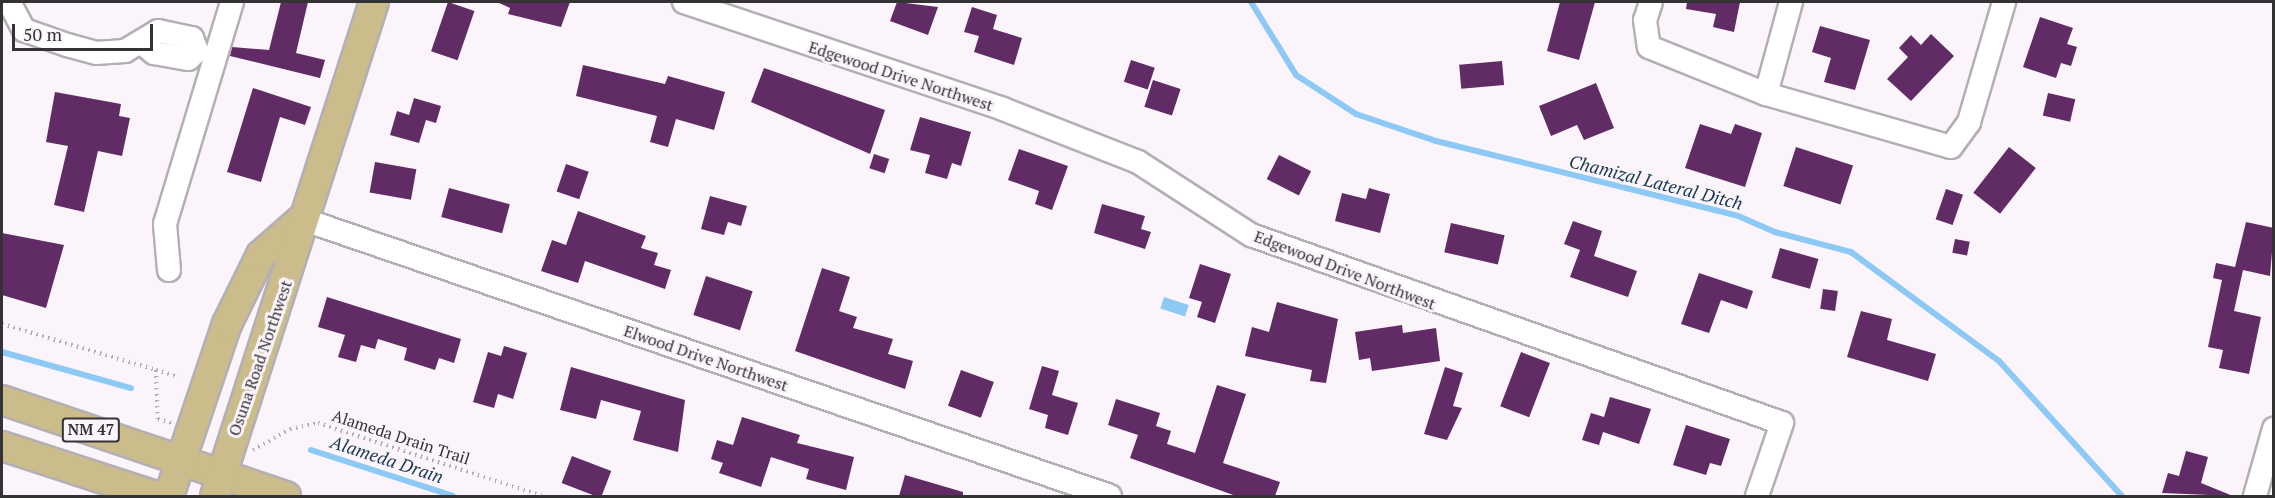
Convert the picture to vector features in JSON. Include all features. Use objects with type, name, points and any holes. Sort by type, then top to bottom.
[{"type":"main road","name":"Osuna Road Northwest","points":[[218,485],[291,270],[302,219],[321,175],[374,2]]},
{"type":"main road","name":"Osuna Road Northwest","points":[[169,496],[227,324],[261,255],[302,219]]},
{"type":"main road","name":"NM 47","points":[[2,400],[181,459],[218,485],[286,496]]},
{"type":"main road","name":"NM 47","points":[[2,446],[156,496]]},
{"type":"street","points":[[9,2],[24,30],[96,53],[142,43],[171,45],[188,59],[206,54]]},
{"type":"street","points":[[169,270],[165,224],[206,54],[232,2]]},
{"type":"street","name":"Edgewood Drive Northwest","points":[[684,2],[1003,110],[1138,162],[1251,235],[1782,423],[1757,496]]},
{"type":"street","points":[[1651,2],[1645,20],[1649,47],[1766,94],[1951,147],[1969,122],[2004,2]]},
{"type":"street","points":[[1766,94],[1791,2]]},
{"type":"street","name":"Elwood Drive Northwest","points":[[302,219],[1110,496]]},
{"type":"street","points":[[2255,496],[2274,429]]},
{"type":"path","points":[[2,324],[180,377]]},
{"type":"path","points":[[156,370],[158,419]]},
{"type":"path","name":"Alameda Drain Trail","points":[[255,451],[290,429],[318,423],[543,496]]},
{"type":"water","points":[[1164,297],[1189,305],[1185,316],[1160,308]]},
{"type":"building","points":[[281,2],[308,2],[296,53],[325,60],[320,78],[230,56],[232,47],[269,50]]},
{"type":"building","points":[[448,2],[474,11],[458,60],[431,51]]},
{"type":"building","points":[[497,2],[570,2],[561,27],[508,14],[510,8]]},
{"type":"building","points":[[897,2],[938,7],[928,35],[890,21]]},
{"type":"building","points":[[1560,2],[1595,2],[1579,60],[1547,51]]},
{"type":"building","points":[[1687,2],[1740,2],[1734,32],[1713,27],[1716,14],[1686,9]]},
{"type":"building","points":[[972,7],[997,15],[993,29],[1022,38],[1014,65],[974,52],[979,36],[964,32]]},
{"type":"building","points":[[2040,17],[2073,28],[2067,44],[2077,47],[2071,66],[2061,63],[2056,78],[2023,67]]},
{"type":"building","points":[[1820,26],[1870,40],[1855,90],[1824,82],[1831,58],[1812,52]]},
{"type":"building","points":[[1931,34],[1954,56],[1911,101],[1887,79],[1908,57],[1899,48],[1911,35],[1921,45]]},
{"type":"building","points":[[1131,60],[1155,68],[1148,90],[1124,82]]},
{"type":"building","points":[[1502,61],[1504,85],[1461,89],[1459,65]]},
{"type":"building","points":[[583,65],[665,84],[668,76],[725,92],[714,130],[676,119],[668,147],[650,142],[657,116],[576,96]]},
{"type":"building","points":[[764,68],[885,110],[870,154],[751,102]]},
{"type":"building","points":[[1153,80],[1181,89],[1172,116],[1144,107]]},
{"type":"building","points":[[1596,83],[1614,128],[1584,140],[1577,125],[1551,136],[1539,106]]},
{"type":"building","points":[[253,88],[311,107],[305,125],[280,117],[261,182],[227,172]]},
{"type":"building","points":[[55,92],[121,104],[119,116],[130,118],[122,156],[98,151],[84,212],[54,205],[68,146],[46,142]]},
{"type":"building","points":[[2048,93],[2075,99],[2070,122],[2043,115]]},
{"type":"building","points":[[414,98],[441,106],[436,123],[426,120],[419,143],[390,135],[397,111],[409,115]]},
{"type":"building","points":[[920,117],[971,132],[961,166],[952,163],[947,179],[925,173],[930,155],[910,150]]},
{"type":"building","points":[[1700,124],[1731,134],[1735,124],[1762,133],[1745,187],[1685,168]]},
{"type":"building","points":[[1796,147],[1853,166],[1840,205],[1783,186]]},
{"type":"building","points":[[2009,147],[2036,168],[2000,214],[1973,193]]},
{"type":"building","points":[[1019,149],[1068,166],[1052,210],[1035,204],[1039,191],[1008,180]]},
{"type":"building","points":[[874,154],[889,159],[885,173],[869,168]]},
{"type":"building","points":[[1279,155],[1311,171],[1299,195],[1267,179]]},
{"type":"building","points":[[375,162],[416,169],[411,200],[370,193]]},
{"type":"building","points":[[566,164],[589,172],[579,199],[557,191]]},
{"type":"building","points":[[449,188],[510,204],[502,233],[441,217]]},
{"type":"building","points":[[1369,188],[1390,194],[1380,233],[1335,221],[1342,193],[1366,199]]},
{"type":"building","points":[[1946,189],[1963,195],[1953,225],[1936,219]]},
{"type":"building","points":[[710,196],[747,206],[741,226],[728,222],[724,235],[701,229]]},
{"type":"building","points":[[1102,204],[1145,216],[1141,229],[1151,232],[1145,249],[1094,233]]},
{"type":"building","points":[[578,211],[646,236],[641,248],[658,253],[654,265],[671,270],[665,289],[585,261],[578,283],[541,271],[552,240],[566,245]]},
{"type":"building","points":[[1573,221],[1602,231],[1594,256],[1637,271],[1628,297],[1570,277],[1580,250],[1564,244]]},
{"type":"building","points":[[2246,222],[2274,228],[2270,276],[2243,270],[2234,311],[2261,317],[2249,374],[2219,368],[2223,350],[2208,347],[2222,280],[2213,278],[2216,263],[2235,267]]},
{"type":"building","points":[[1451,223],[1505,235],[1498,265],[1444,252]]},
{"type":"building","points":[[2,233],[64,245],[46,308],[2,295]]},
{"type":"building","points":[[1955,239],[1970,242],[1967,256],[1952,253]]},
{"type":"building","points":[[1780,248],[1818,259],[1810,289],[1771,278]]},
{"type":"building","points":[[1200,264],[1231,274],[1215,323],[1197,317],[1202,302],[1189,298]]},
{"type":"building","points":[[822,268],[850,277],[839,311],[857,317],[853,328],[893,339],[888,354],[913,361],[905,389],[795,351]]},
{"type":"building","points":[[1699,273],[1753,291],[1747,309],[1721,300],[1709,333],[1681,324]]},
{"type":"building","points":[[706,276],[753,291],[740,330],[693,315]]},
{"type":"building","points":[[1823,289],[1838,291],[1835,311],[1820,309]]},
{"type":"building","points":[[327,297],[461,339],[454,363],[439,358],[435,370],[404,360],[407,348],[378,339],[375,349],[361,345],[356,362],[338,357],[345,335],[318,327]]},
{"type":"building","points":[[1277,302],[1338,319],[1326,383],[1310,381],[1312,370],[1245,356],[1252,327],[1269,332]]},
{"type":"building","points":[[1861,311],[1892,319],[1887,340],[1936,354],[1928,381],[1847,357]]},
{"type":"building","points":[[1402,325],[1403,333],[1436,328],[1440,361],[1372,371],[1370,358],[1359,360],[1355,332]]},
{"type":"building","points":[[504,346],[527,353],[513,399],[498,394],[494,408],[473,402],[488,352],[501,356]]},
{"type":"building","points":[[1521,352],[1550,363],[1529,417],[1500,406]]},
{"type":"building","points":[[1042,366],[1059,371],[1052,395],[1078,403],[1068,435],[1045,428],[1048,415],[1029,409]]},
{"type":"building","points":[[571,367],[685,400],[678,452],[633,440],[641,411],[601,400],[596,419],[560,410]]},
{"type":"building","points":[[1445,367],[1463,373],[1453,406],[1462,408],[1447,440],[1424,434]]},
{"type":"building","points":[[961,370],[994,382],[981,418],[948,406]]},
{"type":"building","points":[[1217,385],[1246,394],[1223,463],[1280,482],[1275,496],[1236,496],[1130,458],[1138,435],[1108,425],[1116,399],[1160,413],[1156,426],[1171,431],[1167,444],[1195,453]]},
{"type":"building","points":[[1610,397],[1651,409],[1639,444],[1603,432],[1599,445],[1582,440],[1591,413],[1604,417]]},
{"type":"building","points":[[742,417],[800,435],[797,443],[854,457],[846,490],[806,479],[809,469],[771,457],[761,487],[719,473],[723,463],[711,459],[717,440],[733,445]]},
{"type":"building","points":[[1686,425],[1730,439],[1721,466],[1710,463],[1706,475],[1673,465]]},
{"type":"building","points":[[2186,451],[2208,457],[2201,483],[2233,496],[2162,493],[2168,473],[2179,476]]},
{"type":"building","points":[[572,456],[611,471],[602,496],[595,496],[562,483]]},
{"type":"building","points":[[905,475],[963,492],[963,496],[899,496]]},
{"type":"waterway","name":"Chamizal Lateral Ditch","points":[[1251,2],[1296,75],[1356,114],[1436,141],[1736,215],[1775,232],[1851,252],[1999,361],[2122,496]]},
{"type":"waterway","name":"Alameda Drain","points":[[2,352],[131,388]]},
{"type":"waterway","name":"Alameda Drain","points":[[311,450],[453,496]]}]
